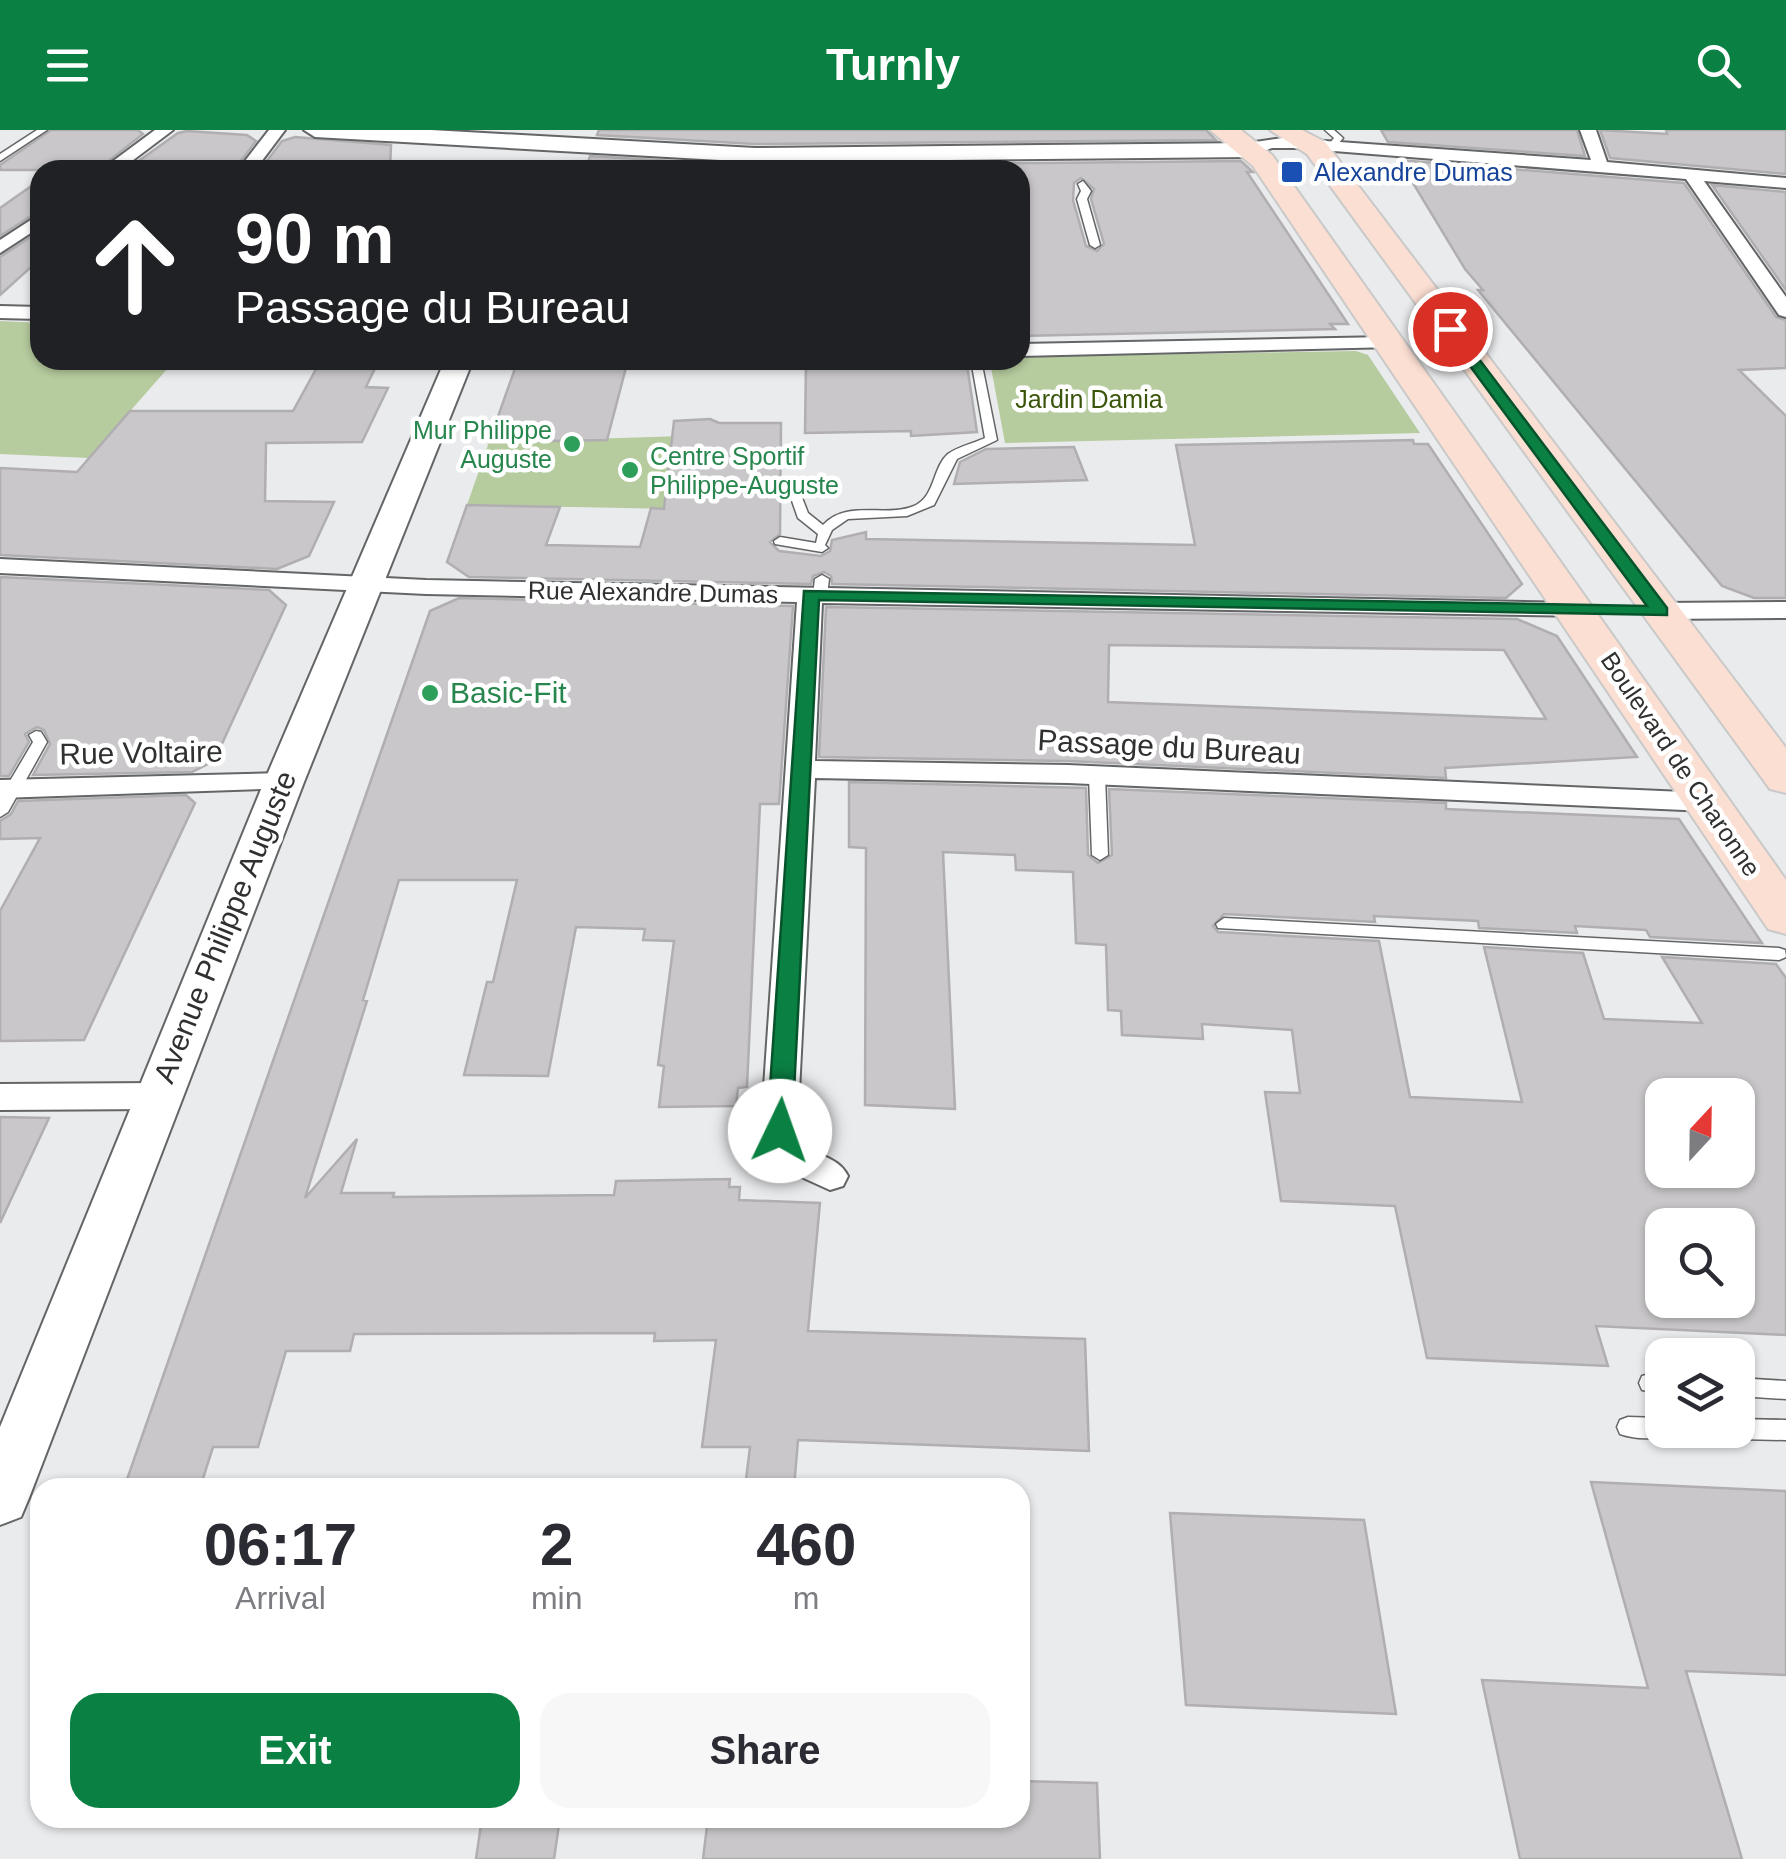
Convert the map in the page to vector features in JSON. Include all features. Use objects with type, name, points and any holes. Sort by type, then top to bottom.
[{"type":"main road","points":[[314,130],[550,137],[774,160]]},
{"type":"main road","name":"Boulevard de Charonne","points":[[1223,130],[1252,150],[1576,611],[1707,802],[1782,936]]},
{"type":"main road","points":[[1284,130],[1325,142],[1660,612],[1786,778]]},
{"type":"main road","points":[[540,160],[550,137]]},
{"type":"main road","points":[[954,160],[1252,150]]},
{"type":"main road","name":"Avenue Philippe Auguste","points":[[0,1498],[18,1410],[157,1096],[455,370]]},
{"type":"main road","name":"Rue Alexandre Dumas","points":[[1576,611],[1660,612]]},
{"type":"street","points":[[123,160],[166,130]]},
{"type":"street","points":[[254,160],[277,130]]},
{"type":"street","points":[[1588,130],[1600,164]]},
{"type":"street","points":[[1252,150],[1290,154],[1325,142],[1786,183]]},
{"type":"street","points":[[1690,173],[1786,311]]},
{"type":"street","points":[[0,248],[30,226]]},
{"type":"street","points":[[0,312],[30,313]]},
{"type":"street","points":[[1030,350],[1387,342]]},
{"type":"street","name":"Rue Alexandre Dumas","points":[[0,566],[367,585],[818,589],[1576,611]]},
{"type":"street","points":[[818,589],[801,769],[780,1131],[790,1156],[830,1176]]},
{"type":"street","name":"Rue Alexandre Dumas","points":[[1660,612],[1786,610]]},
{"type":"street","name":"Passage du Bureau","points":[[801,769],[1096,776],[1707,802]]},
{"type":"street","name":"Rue Voltaire","points":[[4,796],[284,782]]},
{"type":"street","points":[[0,1096],[157,1096]]},
{"type":"lane","points":[[0,158],[43,130]]},
{"type":"lane","points":[[1084,184],[1086,192],[1082,199],[1096,244]]},
{"type":"lane","points":[[823,540],[830,524],[858,512],[906,513],[930,502],[952,457],[991,440],[978,370]]},
{"type":"lane","points":[[797,498],[802,515],[823,540]]},
{"type":"lane","points":[[780,541],[823,540]]},
{"type":"lane","points":[[4,796],[40,742],[36,734]]},
{"type":"lane","points":[[1096,776],[1100,856]]},
{"type":"lane","points":[[1224,924],[1782,936]]},
{"type":"lane","points":[[1755,1388],[1786,1390]]},
{"type":"lane","points":[[1628,1427],[1645,1428]]},
{"type":"lane","points":[[1755,1429],[1786,1430]]},
{"type":"green space","points":[[0,321],[30,322],[30,370],[166,370],[89,458],[0,454]]},
{"type":"green space","name":"Jardin Damia","points":[[1356,351],[1368,355],[1420,433],[1005,443],[991,370],[1030,370],[1030,357]]},
{"type":"green space","name":"Centre Sportif Philippe-Auguste","points":[[781,433],[781,511],[467,505],[489,442]]},
{"type":"building","points":[[51,130],[138,130],[143,134],[110,160],[30,160],[30,170],[0,170],[0,165]]},
{"type":"building","points":[[599,130],[1206,130],[1216,140],[755,144],[597,135]]},
{"type":"building","points":[[1381,130],[1577,130],[1585,156],[1388,142]]},
{"type":"building","points":[[1600,130],[1667,134],[1666,130],[1786,130],[1786,174],[1610,158]]},
{"type":"building","points":[[178,133],[247,135],[256,141],[242,160],[140,160]]},
{"type":"building","points":[[295,137],[391,145],[390,160],[268,160],[282,141]]},
{"type":"building","points":[[590,156],[656,160],[589,160]]},
{"type":"building","points":[[1399,160],[1684,183],[1776,317],[1786,320],[1786,368],[1739,370],[1786,416],[1786,598],[1754,598],[1722,586],[1478,290],[1483,290],[1465,269]]},
{"type":"building","points":[[1241,161],[1253,172],[1247,172],[1348,324],[1330,324],[1335,329],[1030,336],[1030,163]],"holes":[[[1081,178],[1094,189],[1091,199],[1104,244],[1097,251],[1086,246],[1073,200],[1074,183]]]},
{"type":"building","points":[[1712,185],[1786,192],[1786,290]]},
{"type":"building","points":[[30,187],[30,216],[0,236],[0,208]]},
{"type":"building","points":[[30,238],[30,268],[0,295],[0,257]]},
{"type":"building","points":[[316,370],[374,370],[366,387],[388,388],[362,442],[266,443],[265,501],[334,502],[309,556],[277,569],[0,555],[0,468],[77,472],[130,411],[293,411]]},
{"type":"building","points":[[514,370],[625,370],[607,440],[489,442]]},
{"type":"building","points":[[806,370],[968,370],[977,432],[911,436],[911,431],[805,433]]},
{"type":"building","points":[[710,419],[719,423],[781,423],[780,534],[770,542],[779,551],[821,556],[830,551],[832,540],[866,532],[866,539],[1195,545],[1176,445],[1413,440],[1414,444],[1428,444],[1522,584],[1506,598],[832,584],[831,576],[824,572],[813,576],[811,584],[469,577],[447,562],[467,505],[560,507],[546,545],[640,547],[651,508],[664,509],[674,421]]},
{"type":"building","points":[[1074,447],[1087,480],[954,484],[960,462],[986,449]]},
{"type":"building","points":[[0,577],[269,590],[286,605],[214,761],[192,772],[33,775],[50,744],[44,730],[37,727],[25,734],[29,742],[9,776],[0,776]]},
{"type":"building","points":[[459,598],[793,606],[779,804],[760,804],[747,1087],[738,1088],[736,1106],[659,1107],[664,1066],[658,1065],[674,941],[643,940],[645,929],[576,927],[548,1076],[464,1075],[487,982],[493,982],[517,880],[399,880],[363,1000],[367,1001],[305,1198],[357,1139],[341,1193],[394,1193],[393,1197],[614,1195],[616,1181],[730,1179],[729,1187],[740,1187],[739,1200],[820,1203],[808,1331],[1085,1339],[1089,1451],[798,1440],[795,1478],[746,1478],[750,1447],[702,1447],[716,1340],[654,1341],[655,1333],[354,1334],[350,1351],[286,1351],[258,1447],[213,1447],[203,1478],[127,1478],[430,611]]},
{"type":"building","points":[[826,607],[1517,619],[1557,636],[1637,757],[1445,768],[1446,778],[1068,761],[819,757]],"holes":[[[1109,645],[1504,650],[1546,719],[1108,702]]]},
{"type":"building","points":[[849,782],[1086,788],[1088,855],[1098,863],[1112,855],[1109,789],[1446,803],[1446,809],[1679,819],[1762,943],[1650,937],[1646,930],[1575,926],[1577,933],[1479,928],[1478,921],[1374,916],[1375,922],[1224,914],[1213,926],[1218,932],[1379,941],[1410,1097],[1522,1102],[1484,947],[1583,953],[1604,1019],[1702,1023],[1662,957],[1776,964],[1786,978],[1786,1335],[1596,1326],[1608,1366],[1427,1358],[1395,1206],[1281,1201],[1265,1092],[1300,1093],[1292,1030],[1202,1024],[1203,1039],[1122,1035],[1121,1011],[1108,1010],[1106,945],[1076,943],[1073,872],[1016,870],[1015,855],[943,852],[955,1109],[865,1105],[866,848],[849,847]]},
{"type":"building","points":[[186,795],[195,803],[84,1040],[0,1041],[0,911],[40,838],[0,839],[0,821],[11,814],[18,801]]},
{"type":"building","points":[[0,1117],[49,1118],[0,1223]]},
{"type":"building","points":[[1591,1482],[1786,1491],[1786,1675],[1686,1671],[1742,1859],[1520,1859],[1482,1680],[1648,1688]]},
{"type":"building","points":[[1170,1513],[1364,1520],[1396,1714],[1186,1705]]},
{"type":"building","points":[[1030,1781],[1097,1783],[1100,1859],[703,1859],[707,1828],[1030,1828]]},
{"type":"building","points":[[481,1828],[559,1828],[554,1859],[476,1859]]},
{"type":"place","name":"Alexandre Dumas","points":[[1292,172]]},
{"type":"place","name":"Mur Philippe Auguste","points":[[572,444]]},
{"type":"place","name":"Centre Sportif Philippe-Auguste","points":[[630,470]]},
{"type":"place","name":"Basic-Fit","points":[[430,693]]},
{"type":"route","points":[[780,1131],[810,595],[1660,612],[1450,329]]}]
